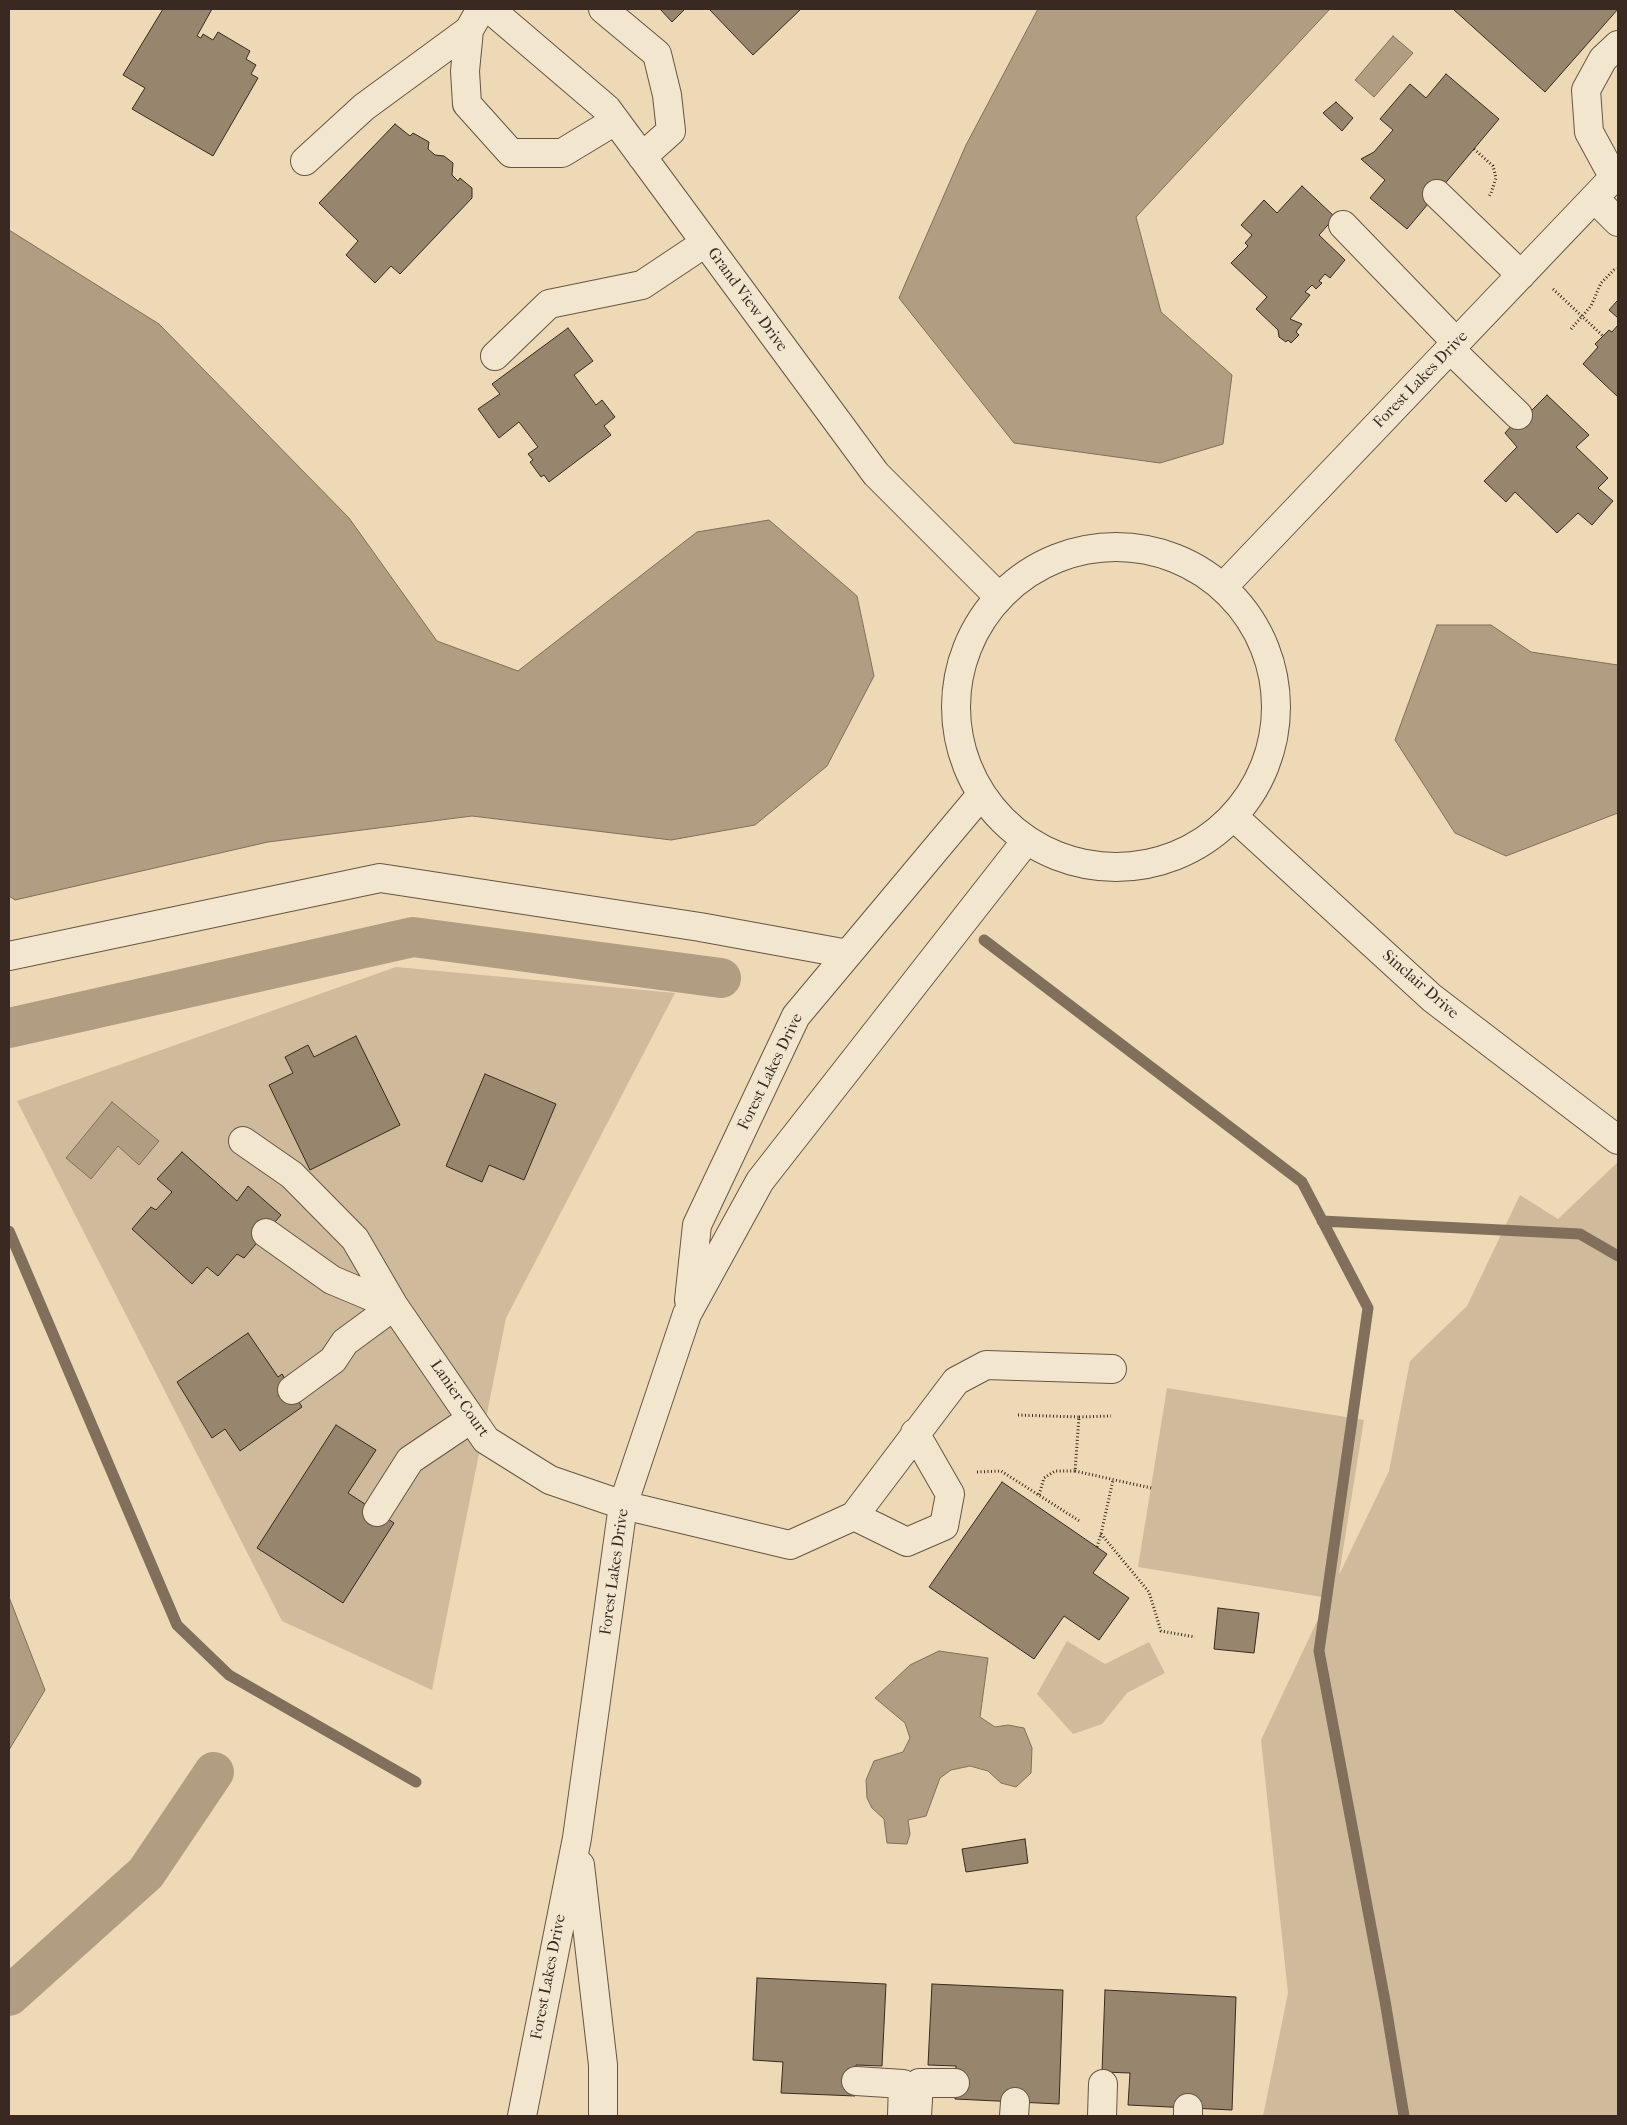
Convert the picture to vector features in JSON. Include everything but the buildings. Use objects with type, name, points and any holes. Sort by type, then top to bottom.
[{"type":"street","name":"Grand View Drive","points":[[490,9],[607,109],[876,474],[999,597]]},
{"type":"street","points":[[603,9],[656,54],[667,95],[671,131],[642,158]]},
{"type":"street","points":[[475,19],[465,71],[467,104],[511,153],[562,153],[615,121]]},
{"type":"street","points":[[305,162],[364,107],[475,19]]},
{"type":"street","points":[[1616,176],[1589,132],[1586,90],[1603,59],[1618,45]]},
{"type":"street","name":"Forest Lakes Drive","points":[[1223,587],[1616,176]]},
{"type":"street","points":[[1437,194],[1467,223],[1525,270]]},
{"type":"street","points":[[1594,198],[1618,222]]},
{"type":"street","points":[[1343,225],[1518,415]]},
{"type":"street","points":[[495,356],[549,304],[642,285],[705,243]]},
{"type":"street","points":[[1134,547],[1181,560],[1223,587],[1255,626],[1273,674],[1275,725],[1262,774],[1233,816],[1198,845],[1156,862],[1111,868],[1066,860],[1026,841],[1000,820],[980,795],[960,746],[956,693],[969,642],[999,597],[1038,566],[1084,549],[1134,547]]},
{"type":"street","name":"Forest Lakes Drive","points":[[687,1314],[697,1225],[796,1016],[980,795]]},
{"type":"street","name":"Sinclair Drive","points":[[1233,816],[1432,998],[1618,1140]]},
{"type":"street","name":"Forest Lakes Drive","points":[[522,2116],[577,1838],[624,1505],[687,1314],[760,1181],[1026,841]]},
{"type":"street","points":[[9,956],[380,878],[700,926],[848,954]]},
{"type":"street","name":"Lanier Court","points":[[243,1141],[292,1175],[355,1239],[394,1306],[486,1440],[550,1480],[624,1505],[790,1545],[854,1516]]},
{"type":"street","points":[[266,1233],[332,1280],[394,1306]]},
{"type":"street","points":[[292,1390],[334,1360],[344,1342],[394,1306]]},
{"type":"street","points":[[915,1433],[950,1494],[944,1526],[907,1542],[854,1516],[915,1433],[956,1381],[986,1365],[1112,1369]]},
{"type":"street","points":[[377,1512],[410,1460],[472,1419]]},
{"type":"street","name":"Forest Lakes Drive","points":[[577,1838],[603,2065],[603,2116]]},
{"type":"street","points":[[856,2081],[903,2084],[902,2116]]},
{"type":"street","points":[[917,2116],[919,2083],[955,2083]]},
{"type":"street","points":[[1102,2116],[1103,2084]]},
{"type":"path","points":[[1467,223],[1491,193],[1496,178],[1493,166],[1474,149]]},
{"type":"path","points":[[1571,328],[1591,306],[1601,283],[1614,270],[1618,269]]},
{"type":"path","points":[[1525,270],[1582,316],[1603,336]]},
{"type":"path","points":[[1018,1415],[1111,1416]]},
{"type":"path","points":[[1075,1471],[1080,1417]]},
{"type":"path","points":[[950,1494],[974,1473],[990,1470],[1001,1471],[1081,1522]]},
{"type":"path","points":[[1039,1494],[1044,1478],[1055,1471],[1075,1471],[1151,1488]]},
{"type":"path","points":[[1096,1547],[1101,1534],[1113,1480]]},
{"type":"path","points":[[1101,1534],[1149,1592],[1161,1631],[1195,1637]]},
{"type":"shaded area","points":[[1038,9],[1330,9],[1136,217],[1161,312],[1232,375],[1223,444],[1160,463],[1014,443],[899,298],[966,145]]},
{"type":"shaded area","points":[[1393,36],[1413,53],[1374,97],[1355,80]]},
{"type":"shaded area","points":[[9,230],[159,324],[349,518],[437,641],[518,671],[697,532],[769,520],[857,596],[874,676],[827,766],[755,825],[671,840],[472,816],[268,842],[15,900],[9,896]]},
{"type":"shaded area","points":[[1437,625],[1491,625],[1531,652],[1618,665],[1618,813],[1506,856],[1455,833],[1395,740]]},
{"type":"shaded area","points":[[396,967],[675,993],[506,1318],[432,1690],[282,1621],[17,1101]]},
{"type":"shaded area","points":[[112,1102],[159,1141],[139,1165],[118,1146],[91,1179],[66,1158]]},
{"type":"shaded area","points":[[1618,1162],[1618,2116],[1263,2116],[1288,1993],[1261,1740],[1328,1598],[1138,1567],[1167,1388],[1364,1420],[1339,1575],[1389,1471],[1410,1361],[1467,1306],[1520,1195],[1558,1219]]},
{"type":"shaded area","points":[[9,1597],[45,1690],[9,1750]]},
{"type":"shaded area","points":[[1067,1641],[1105,1664],[1149,1642],[1165,1673],[1127,1693],[1102,1724],[1073,1734],[1037,1694]]},
{"type":"shaded area","points":[[939,1651],[988,1658],[980,1717],[995,1727],[1008,1725],[1024,1728],[1032,1748],[1031,1773],[1016,1787],[1001,1783],[988,1771],[970,1766],[951,1770],[940,1778],[926,1816],[908,1820],[910,1834],[907,1844],[887,1843],[884,1819],[872,1808],[867,1798],[866,1780],[874,1761],[903,1752],[910,1738],[905,1723],[875,1698],[910,1665]]},
{"type":"waterway","points":[[9,1028],[413,937],[721,978]]},
{"type":"waterway","points":[[984,940],[1302,1182],[1368,1308],[1319,1651],[1385,2001],[1404,2116]]},
{"type":"waterway","points":[[1322,1221],[1580,1234],[1618,1256]]},
{"type":"waterway","points":[[9,1231],[177,1625],[229,1675],[416,1782]]},
{"type":"waterway","points":[[9,1996],[146,1873],[214,1772]]}]
